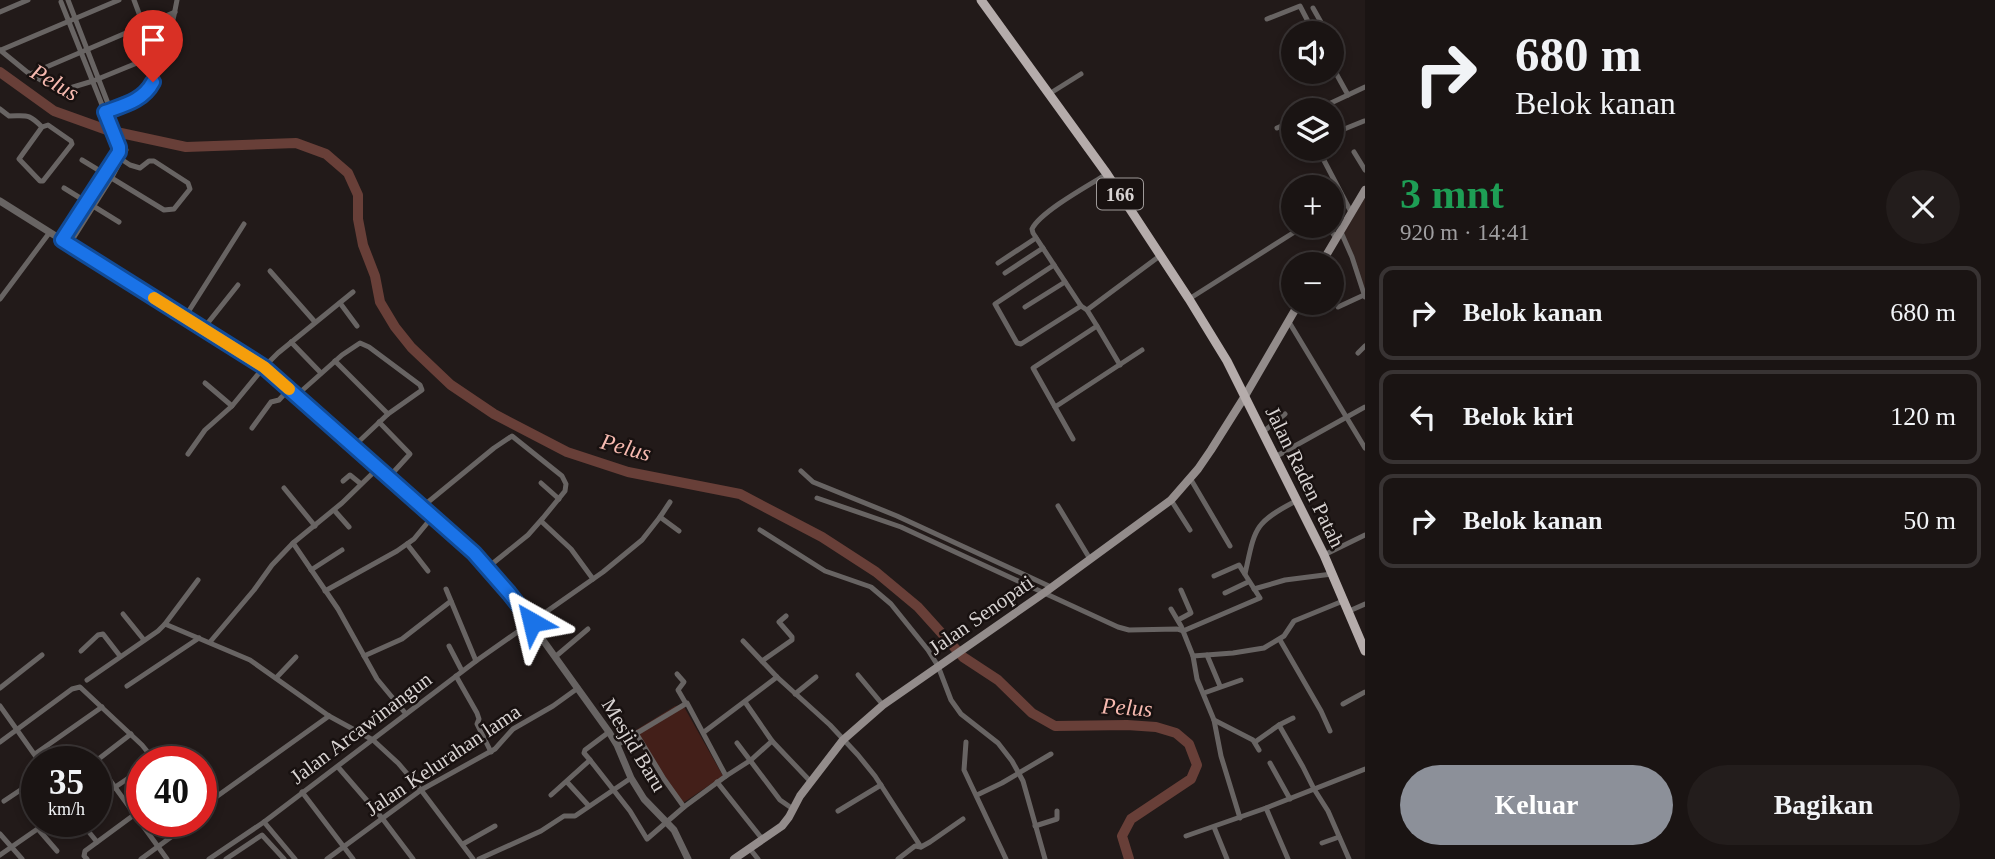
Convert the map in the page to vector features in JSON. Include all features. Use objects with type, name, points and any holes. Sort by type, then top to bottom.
[{"type":"main road","name":"166","points":[[981,0],[1107,174],[1189,299],[1245,396]]},
{"type":"main road","points":[[1344,224],[1365,190]]},
{"type":"main road","name":"Jalan Senopati","points":[[734,859],[782,826],[811,782],[844,740],[883,705],[1171,500],[1211,450],[1292,315]]},
{"type":"main road","name":"Jalan Raden Patah","points":[[1245,396],[1324,555],[1343,601],[1351,610],[1365,651]]},
{"type":"street","points":[[8,0],[11,7]]},
{"type":"street","points":[[0,12],[28,0]]},
{"type":"street","points":[[118,0],[0,50],[30,74],[60,91],[96,80],[164,52]]},
{"type":"street","points":[[134,0],[144,24]]},
{"type":"street","points":[[109,112],[139,99],[153,82],[164,52],[177,0]]},
{"type":"street","points":[[62,1],[125,153],[66,242]]},
{"type":"street","points":[[1267,19],[1300,6],[1308,21]]},
{"type":"street","points":[[1313,8],[1320,21]]},
{"type":"street","points":[[30,74],[175,12]]},
{"type":"street","points":[[1310,21],[1318,17]]},
{"type":"street","points":[[1049,94],[1081,74]]},
{"type":"street","points":[[1342,84],[1348,95]]},
{"type":"street","points":[[1343,98],[1365,87]]},
{"type":"street","points":[[0,109],[9,116],[28,116],[42,127]]},
{"type":"street","points":[[1344,129],[1364,121]]},
{"type":"street","points":[[48,125],[72,144],[43,181],[40,181],[19,159],[42,127],[48,125]]},
{"type":"street","points":[[1277,128],[1281,126]]},
{"type":"street","points":[[1354,152],[1365,170]]},
{"type":"street","points":[[82,160],[164,210],[174,209],[190,189],[188,183],[154,161],[149,161],[140,168],[120,158]]},
{"type":"street","points":[[1324,161],[1351,212]]},
{"type":"street","points":[[1107,174],[1037,221],[1032,229],[1121,365]]},
{"type":"street","points":[[64,188],[119,222]]},
{"type":"street","name":"Mesjid Baru","points":[[0,201],[264,367],[474,553],[532,622],[609,732],[644,799],[674,830],[688,859]]},
{"type":"street","points":[[185,317],[244,224]]},
{"type":"street","points":[[0,299],[50,232]]},
{"type":"street","points":[[998,263],[1036,238]]},
{"type":"street","points":[[1189,299],[1285,238]]},
{"type":"street","points":[[1340,238],[1352,257],[1364,296],[1344,304]]},
{"type":"street","points":[[1005,273],[1043,248]]},
{"type":"street","points":[[1054,265],[995,304],[1017,342],[1021,344],[1084,308],[1161,255]]},
{"type":"street","points":[[270,271],[316,322]]},
{"type":"street","points":[[1025,307],[1065,282]]},
{"type":"street","points":[[203,329],[238,285]]},
{"type":"street","points":[[188,454],[205,430],[232,406],[264,367],[353,292]]},
{"type":"street","points":[[340,303],[357,326]]},
{"type":"street","points":[[1288,321],[1365,448]]},
{"type":"street","points":[[1073,439],[1033,370],[1097,326]]},
{"type":"street","points":[[291,342],[321,373]]},
{"type":"street","points":[[296,396],[355,345],[363,343],[420,385],[422,390],[388,414],[353,447]]},
{"type":"street","points":[[1357,353],[1365,346]]},
{"type":"street","points":[[1055,407],[1142,351]]},
{"type":"street","points":[[335,361],[388,414]]},
{"type":"street","points":[[205,383],[232,406]]},
{"type":"street","points":[[252,428],[270,403],[279,400],[289,389]]},
{"type":"street","points":[[1275,457],[1365,407]]},
{"type":"street","points":[[1264,432],[1285,414]]},
{"type":"street","points":[[379,422],[410,454],[389,477]]},
{"type":"street","points":[[422,507],[512,436],[562,476],[566,487],[559,499],[528,535],[487,568]]},
{"type":"street","points":[[210,642],[293,543],[334,510],[378,468]]},
{"type":"street","points":[[801,471],[813,482],[897,516],[1123,629],[1177,629],[1191,613],[1181,590]]},
{"type":"street","points":[[343,481],[350,475],[361,484]]},
{"type":"street","points":[[1190,478],[1230,546]]},
{"type":"street","points":[[541,483],[559,499]]},
{"type":"street","points":[[284,488],[315,526]]},
{"type":"street","points":[[817,498],[901,527],[1047,590]]},
{"type":"street","points":[[1171,500],[1190,530]]},
{"type":"street","points":[[1245,574],[1259,526],[1272,513],[1296,501]]},
{"type":"street","name":"Jalan Arcawinangun","points":[[209,859],[264,822],[476,661],[593,579],[642,540],[670,502]]},
{"type":"street","points":[[1058,506],[1090,559]]},
{"type":"street","points":[[334,510],[349,527]]},
{"type":"street","points":[[325,591],[380,562],[407,544],[433,516]]},
{"type":"street","points":[[660,517],[679,531]]},
{"type":"street","points":[[541,521],[571,549],[593,579]]},
{"type":"street","points":[[761,530],[825,571],[860,582],[878,592],[913,631],[933,670],[961,714],[998,743],[1012,761],[1019,774],[1045,859]]},
{"type":"street","points":[[1324,555],[1365,535]]},
{"type":"street","points":[[293,543],[338,609],[377,679],[407,714]]},
{"type":"street","points":[[407,544],[428,571]]},
{"type":"street","points":[[311,570],[342,550]]},
{"type":"street","points":[[1180,625],[1259,598],[1239,565],[1214,576]]},
{"type":"street","points":[[1254,589],[1284,580],[1332,574]]},
{"type":"street","points":[[88,680],[165,624],[198,580]]},
{"type":"street","points":[[1225,593],[1248,582]]},
{"type":"street","points":[[446,590],[476,661]]},
{"type":"street","points":[[364,656],[402,639],[452,601]]},
{"type":"street","points":[[1193,656],[1264,648],[1280,639],[1294,621],[1343,601]]},
{"type":"street","points":[[1351,610],[1365,604]]},
{"type":"street","points":[[1171,609],[1193,656],[1197,679],[1214,720],[1221,756],[1240,818]]},
{"type":"street","points":[[123,614],[144,640]]},
{"type":"street","points":[[762,661],[792,640],[779,622],[786,616]]},
{"type":"street","points":[[165,624],[250,660],[329,716],[373,740],[398,763],[421,790],[463,844],[470,858]]},
{"type":"street","points":[[555,657],[588,629]]},
{"type":"street","points":[[81,652],[98,635],[103,635],[120,656]]},
{"type":"street","points":[[127,687],[199,638]]},
{"type":"street","points":[[1280,639],[1330,731]]},
{"type":"street","points":[[743,640],[777,677],[858,755],[881,785],[920,847]]},
{"type":"street","points":[[449,646],[463,671]]},
{"type":"street","points":[[0,688],[43,655]]},
{"type":"street","points":[[1207,655],[1220,686]]},
{"type":"street","points":[[276,678],[296,657]]},
{"type":"street","points":[[677,674],[684,682],[678,690],[704,732],[726,776]]},
{"type":"street","points":[[456,676],[477,713],[477,724],[491,752]]},
{"type":"street","points":[[858,676],[883,705]]},
{"type":"street","points":[[704,732],[777,677]]},
{"type":"street","points":[[795,694],[816,677]]},
{"type":"street","points":[[1204,693],[1241,680]]},
{"type":"street","points":[[0,742],[75,687],[83,688],[141,746]]},
{"type":"street","name":"Jalan Kelurahan lama","points":[[327,859],[421,790],[491,752],[501,745],[513,729],[578,688]]},
{"type":"street","points":[[1343,704],[1365,692]]},
{"type":"street","points":[[617,745],[685,702]]},
{"type":"street","points":[[745,702],[772,741],[811,782]]},
{"type":"street","points":[[0,706],[29,746]]},
{"type":"street","points":[[46,746],[102,707]]},
{"type":"street","points":[[217,796],[329,716]]},
{"type":"street","points":[[1255,742],[1293,718]]},
{"type":"street","points":[[1214,720],[1255,742],[1259,750]]},
{"type":"street","points":[[1279,725],[1328,811],[1348,859]]},
{"type":"street","points":[[609,732],[584,752],[635,819],[646,839],[717,782],[751,760],[772,741]]},
{"type":"street","points":[[636,733],[684,807]]},
{"type":"street","points":[[112,749],[131,734]]},
{"type":"street","points":[[966,742],[963,768],[1006,859]]},
{"type":"street","points":[[737,743],[779,800],[793,809]]},
{"type":"street","points":[[976,795],[1019,774],[1051,754]]},
{"type":"street","points":[[551,794],[590,760]]},
{"type":"street","points":[[1270,763],[1290,799]]},
{"type":"street","points":[[338,767],[413,859]]},
{"type":"street","points":[[1186,836],[1365,769]]},
{"type":"street","points":[[479,859],[541,831],[564,816],[575,816],[631,778]]},
{"type":"street","points":[[126,779],[113,787],[126,804]]},
{"type":"street","points":[[567,782],[589,805]]},
{"type":"street","points":[[717,782],[763,841]]},
{"type":"street","points":[[838,811],[881,785]]},
{"type":"street","points":[[4,801],[21,790]]},
{"type":"street","points":[[302,792],[353,859]]},
{"type":"street","points":[[1266,808],[1288,859]]},
{"type":"street","points":[[1035,826],[1057,819],[1057,811]]},
{"type":"street","points":[[898,859],[915,846],[920,847],[930,842],[963,819]]},
{"type":"street","points":[[87,859],[85,851],[126,820]]},
{"type":"street","points":[[264,822],[295,859]]},
{"type":"street","points":[[463,844],[495,826]]},
{"type":"street","points":[[1214,827],[1227,859]]},
{"type":"street","points":[[0,834],[22,859]]},
{"type":"street","points":[[226,859],[262,835],[282,856],[272,859]]},
{"type":"street","points":[[0,855],[25,837]]},
{"type":"street","points":[[45,837],[57,851]]},
{"type":"street","points":[[93,837],[97,842]]},
{"type":"street","points":[[150,837],[167,859]]},
{"type":"street","points":[[141,859],[171,837]]},
{"type":"street","points":[[1322,843],[1339,837]]},
{"type":"street","points":[[750,849],[758,859]]},
{"type":"shaded area","points":[[1365,193],[1365,295],[1344,234],[1344,229]]},
{"type":"shaded area","points":[[683,705],[723,776],[680,805],[636,730],[675,706]]},
{"type":"waterway","name":"Pelus","points":[[0,72],[54,111],[107,130],[186,147],[296,143],[326,154],[348,173],[358,195],[358,219],[363,245],[375,276],[380,302],[411,347],[451,385],[494,414],[567,452],[628,472],[740,494],[822,537],[876,572],[918,607],[963,657],[998,680],[1032,713],[1055,726],[1127,725],[1156,727],[1176,733],[1189,744],[1197,765],[1191,779],[1131,819],[1122,836],[1129,859]]},
{"type":"slow traffic","points":[[154,298],[264,367],[289,389]]},
{"type":"route","points":[[153,82],[139,99],[105,112],[120,150],[62,240],[264,367],[474,553],[532,622]]}]
